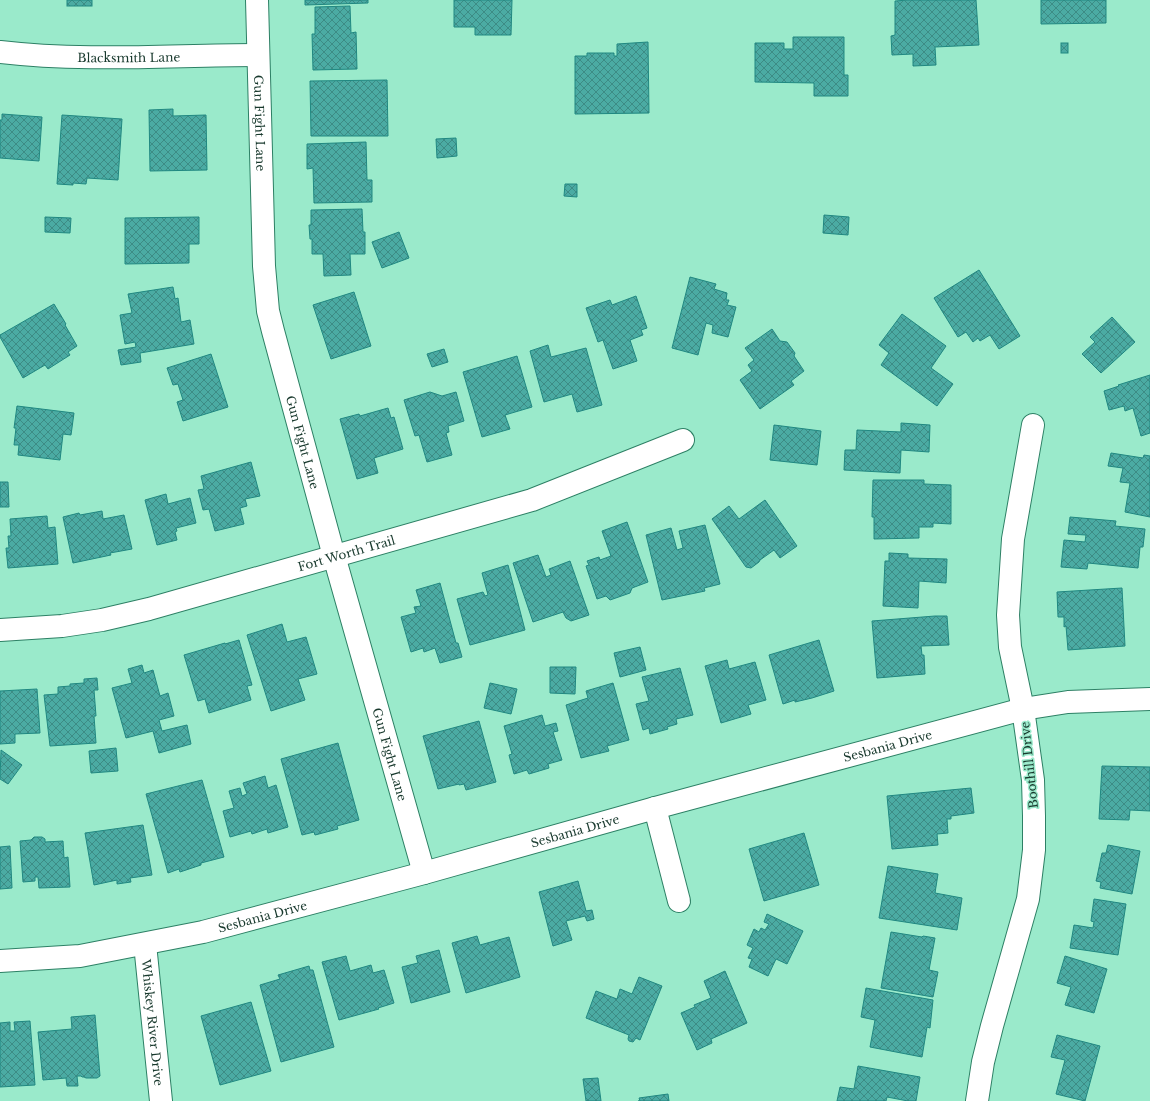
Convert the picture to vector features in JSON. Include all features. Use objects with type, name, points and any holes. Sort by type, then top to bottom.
[{"type":"street","name":"Gun Fight Lane","points":[[257,0],[264,266],[268,311],[334,556],[424,873]]},
{"type":"street","name":"Blacksmith Lane","points":[[0,52],[73,57],[258,55]]},
{"type":"street","name":"Boothill Drive","points":[[977,1101],[983,1062],[992,1026],[1028,899],[1034,850],[1033,780],[1023,709],[1010,647],[1008,615],[1013,539],[1033,426]]},
{"type":"street","name":"Fort Worth Trail","points":[[0,630],[62,626],[102,620],[149,609],[532,500],[683,440]]},
{"type":"street","name":"Sesbania Drive","points":[[0,961],[80,956],[203,932],[1023,709],[1068,702],[1150,699]]},
{"type":"street","points":[[655,808],[679,901]]},
{"type":"street","name":"Whiskey River Drive","points":[[145,944],[161,1101]]},
{"type":"building","points":[[67,0],[92,0],[92,6],[67,6]]},
{"type":"building","points":[[305,0],[368,0],[368,3],[305,5]]},
{"type":"building","points":[[454,0],[512,0],[511,35],[475,35],[475,27],[454,27]]},
{"type":"building","points":[[976,0],[979,45],[935,47],[936,65],[913,66],[913,54],[892,55],[891,36],[895,35],[895,1]]},
{"type":"building","points":[[1041,0],[1106,0],[1106,23],[1041,24]]},
{"type":"building","points":[[350,6],[351,33],[356,32],[357,69],[313,70],[312,34],[315,34],[315,7]]},
{"type":"building","points":[[793,37],[844,37],[844,75],[848,75],[848,96],[814,96],[814,83],[755,82],[755,43],[784,43],[784,49],[793,49]]},
{"type":"building","points":[[648,42],[649,113],[575,114],[575,56],[587,56],[587,53],[614,53],[614,56],[617,56],[617,44]]},
{"type":"building","points":[[1061,43],[1068,43],[1068,53],[1061,53]]},
{"type":"building","points":[[387,80],[388,136],[311,136],[310,81]]},
{"type":"building","points":[[173,109],[173,116],[206,115],[207,170],[150,171],[149,110]]},
{"type":"building","points":[[2,114],[42,117],[39,161],[0,158],[0,120],[2,120]]},
{"type":"building","points":[[62,115],[122,119],[118,180],[87,178],[86,184],[57,184]]},
{"type":"building","points":[[456,138],[457,156],[437,158],[436,139]]},
{"type":"building","points":[[366,142],[367,180],[372,180],[372,202],[314,203],[313,168],[307,169],[307,144]]},
{"type":"building","points":[[565,184],[577,184],[577,197],[564,196]]},
{"type":"building","points":[[362,209],[363,232],[365,232],[365,254],[350,254],[351,275],[324,276],[323,254],[312,254],[312,239],[310,239],[309,225],[311,225],[311,210]]},
{"type":"building","points":[[824,215],[849,217],[848,235],[823,233]]},
{"type":"building","points":[[45,217],[71,218],[70,233],[45,232]]},
{"type":"building","points":[[199,217],[199,244],[189,244],[189,263],[125,264],[125,218]]},
{"type":"building","points":[[399,232],[409,258],[382,268],[372,242]]},
{"type":"building","points":[[979,270],[1020,336],[999,349],[990,335],[980,341],[978,338],[973,342],[966,332],[958,337],[934,298]]},
{"type":"building","points":[[690,277],[716,284],[714,289],[727,293],[726,300],[729,300],[727,305],[736,307],[728,337],[712,333],[713,325],[706,323],[698,355],[672,348]]},
{"type":"building","points":[[173,287],[175,299],[178,298],[181,322],[190,320],[194,344],[140,353],[141,362],[121,365],[118,350],[136,347],[135,342],[125,344],[120,315],[132,313],[128,294]]},
{"type":"building","points":[[354,292],[371,346],[331,359],[313,305]]},
{"type":"building","points":[[636,296],[647,328],[641,330],[643,335],[630,340],[637,361],[613,369],[603,340],[598,342],[586,308],[610,300],[612,305]]},
{"type":"building","points":[[54,304],[77,346],[68,352],[70,355],[48,369],[45,365],[23,378],[0,335]]},
{"type":"building","points":[[902,314],[946,346],[931,368],[953,384],[937,406],[881,365],[889,353],[879,345]]},
{"type":"building","points":[[1112,317],[1135,342],[1101,373],[1082,354],[1095,342],[1090,337]]},
{"type":"building","points":[[772,329],[780,341],[787,342],[795,353],[794,356],[804,371],[791,381],[794,385],[760,409],[740,380],[752,371],[748,365],[754,360],[745,348]]},
{"type":"building","points":[[548,345],[551,357],[586,348],[602,405],[577,412],[572,394],[544,402],[530,351]]},
{"type":"building","points":[[444,349],[448,362],[432,367],[427,354]]},
{"type":"building","points":[[211,354],[228,407],[183,421],[177,402],[183,400],[178,384],[173,385],[167,368]]},
{"type":"building","points":[[517,356],[532,407],[505,415],[510,429],[482,437],[463,372]]},
{"type":"building","points":[[1150,375],[1150,433],[1141,436],[1133,408],[1125,411],[1124,406],[1109,410],[1104,391]]},
{"type":"building","points":[[430,392],[442,396],[456,392],[464,421],[448,426],[449,432],[446,433],[452,455],[427,462],[419,435],[415,436],[404,400]]},
{"type":"building","points":[[17,406],[74,413],[71,435],[63,434],[60,460],[18,455],[19,445],[14,445],[16,428],[14,428]]},
{"type":"building","points":[[388,408],[391,418],[394,417],[403,449],[374,458],[378,473],[357,479],[340,419],[359,414],[360,416]]},
{"type":"building","points":[[901,423],[930,425],[929,452],[901,450],[900,473],[844,470],[845,450],[856,450],[857,430],[901,432]]},
{"type":"building","points":[[774,425],[821,431],[817,465],[770,460]]},
{"type":"building","points":[[1111,453],[1143,458],[1144,455],[1150,456],[1150,517],[1125,512],[1130,483],[1120,482],[1123,468],[1108,466]]},
{"type":"building","points":[[251,462],[260,496],[245,499],[247,506],[240,508],[244,524],[215,531],[209,509],[203,510],[198,490],[204,489],[201,476]]},
{"type":"building","points":[[873,480],[924,480],[924,484],[951,485],[951,524],[933,523],[933,527],[919,527],[919,538],[874,539],[874,517],[872,517]]},
{"type":"building","points":[[0,482],[8,482],[9,507],[0,507]]},
{"type":"building","points":[[166,494],[168,504],[190,498],[196,523],[176,528],[177,531],[175,532],[177,540],[157,545],[145,500]]},
{"type":"building","points":[[765,500],[797,546],[780,558],[774,550],[751,568],[746,567],[712,519],[729,506],[739,519]]},
{"type":"building","points":[[102,511],[103,519],[124,515],[132,549],[73,563],[63,517],[79,513],[80,515]]},
{"type":"building","points":[[47,516],[48,528],[55,527],[58,564],[8,568],[6,548],[9,548],[8,536],[11,536],[10,519]]},
{"type":"building","points":[[1070,517],[1116,521],[1115,526],[1145,529],[1143,547],[1140,547],[1138,568],[1088,563],[1087,569],[1061,567],[1064,540],[1085,542],[1086,535],[1068,534]]},
{"type":"building","points":[[627,522],[648,582],[632,588],[630,593],[610,600],[606,596],[597,599],[586,566],[589,565],[587,561],[599,557],[600,560],[611,556],[602,531]]},
{"type":"building","points":[[705,525],[720,584],[704,588],[705,591],[662,600],[646,535],[671,528],[677,550],[683,548],[679,531]]},
{"type":"building","points":[[889,553],[908,554],[908,558],[947,559],[946,583],[919,581],[918,608],[883,606],[885,561],[889,561]]},
{"type":"building","points":[[538,555],[546,577],[551,575],[549,569],[570,561],[589,615],[571,621],[566,618],[563,612],[533,622],[513,563]]},
{"type":"building","points":[[508,565],[525,630],[470,645],[457,599],[483,592],[485,596],[488,595],[482,573]]},
{"type":"building","points":[[440,583],[456,643],[458,643],[462,657],[440,663],[435,648],[424,652],[423,648],[411,652],[401,617],[416,613],[414,607],[421,606],[416,590]]},
{"type":"building","points":[[1122,588],[1125,646],[1068,650],[1066,626],[1064,627],[1064,617],[1058,617],[1057,592]]},
{"type":"building","points":[[947,616],[949,645],[921,646],[922,655],[924,655],[925,674],[877,678],[872,621]]},
{"type":"building","points":[[282,624],[287,642],[306,637],[317,674],[298,679],[305,700],[271,711],[247,635]]},
{"type":"building","points":[[239,640],[252,685],[247,686],[251,700],[209,713],[205,699],[198,701],[184,655]]},
{"type":"building","points":[[819,640],[834,691],[812,698],[795,702],[795,700],[783,704],[769,655]]},
{"type":"building","points":[[640,647],[646,670],[620,677],[614,653]]},
{"type":"building","points":[[727,660],[729,669],[755,662],[766,700],[748,705],[751,714],[721,723],[705,666]]},
{"type":"building","points":[[142,665],[144,673],[153,670],[160,696],[168,693],[174,716],[159,720],[162,731],[187,725],[191,744],[159,753],[153,731],[126,738],[112,688],[132,683],[128,669]]},
{"type":"building","points":[[550,667],[576,667],[575,694],[550,693]]},
{"type":"building","points":[[680,668],[693,715],[676,719],[677,724],[667,727],[668,729],[650,734],[649,728],[643,730],[636,704],[649,701],[642,677]]},
{"type":"building","points":[[97,678],[98,690],[94,690],[96,743],[50,746],[44,695],[58,694],[58,687],[84,683],[84,679]]},
{"type":"building","points":[[490,683],[517,689],[511,714],[484,708]]},
{"type":"building","points":[[613,683],[629,740],[607,746],[609,751],[581,758],[566,705],[588,698],[586,691]]},
{"type":"building","points":[[37,689],[40,733],[15,734],[15,743],[0,744],[0,691]]},
{"type":"building","points":[[542,715],[545,726],[556,723],[558,731],[553,732],[562,760],[548,764],[549,768],[529,774],[527,770],[514,774],[509,755],[512,754],[504,726]]},
{"type":"building","points":[[479,721],[496,782],[466,790],[464,784],[438,789],[423,736]]},
{"type":"building","points":[[338,743],[359,820],[337,826],[338,829],[315,835],[314,832],[302,835],[281,759]]},
{"type":"building","points":[[116,748],[118,771],[91,773],[89,751]]},
{"type":"building","points":[[1,750],[22,765],[8,784],[0,779]]},
{"type":"building","points":[[1102,766],[1150,767],[1150,811],[1130,810],[1129,820],[1099,819]]},
{"type":"building","points":[[265,776],[268,788],[276,785],[288,827],[268,833],[267,829],[252,834],[251,831],[230,837],[223,811],[234,808],[229,791],[240,788],[242,796],[247,794],[243,783]]},
{"type":"building","points":[[202,780],[224,857],[201,863],[201,865],[180,872],[179,869],[168,873],[146,794]]},
{"type":"building","points":[[971,788],[974,813],[951,816],[951,819],[947,819],[948,833],[937,834],[938,845],[892,849],[887,796]]},
{"type":"building","points":[[143,825],[152,875],[130,878],[131,882],[117,884],[117,880],[94,885],[85,833]]},
{"type":"building","points":[[804,833],[819,885],[764,901],[749,849]]},
{"type":"building","points":[[34,837],[42,837],[45,839],[45,842],[63,841],[64,858],[68,857],[70,887],[39,888],[38,877],[35,877],[35,881],[23,882],[20,841],[31,840]]},
{"type":"building","points":[[1108,845],[1140,851],[1132,894],[1100,888],[1101,882],[1096,881],[1102,853],[1106,853]]},
{"type":"building","points":[[10,846],[12,888],[0,889],[0,847]]},
{"type":"building","points":[[888,866],[938,874],[935,893],[962,898],[957,930],[879,918]]},
{"type":"building","points":[[578,881],[586,911],[592,910],[594,919],[587,921],[585,916],[566,921],[572,940],[553,946],[539,892]]},
{"type":"building","points":[[1094,899],[1126,904],[1118,955],[1070,948],[1074,925],[1093,928],[1094,922],[1091,921]]},
{"type":"building","points":[[767,914],[803,931],[787,964],[776,959],[768,976],[749,967],[752,959],[748,958],[753,948],[747,945],[754,929],[759,932],[761,928],[765,930],[769,924],[764,922]]},
{"type":"building","points":[[891,932],[935,938],[929,970],[938,972],[933,997],[881,988]]},
{"type":"building","points":[[477,936],[480,945],[509,937],[520,977],[466,993],[452,943]]},
{"type":"building","points":[[439,950],[450,992],[411,1003],[402,967],[418,963],[416,956]]},
{"type":"building","points":[[346,956],[350,971],[371,965],[373,973],[384,970],[394,1003],[378,1008],[379,1009],[339,1020],[322,962]]},
{"type":"building","points":[[1065,956],[1107,969],[1094,1013],[1065,1005],[1071,987],[1057,983]]},
{"type":"building","points":[[309,966],[310,970],[313,970],[334,1047],[281,1062],[260,985],[280,979],[278,975]]},
{"type":"building","points":[[725,971],[747,1023],[711,1039],[712,1043],[697,1050],[681,1013],[695,1007],[694,1005],[711,998],[704,981]]},
{"type":"building","points":[[639,977],[662,986],[640,1040],[636,1038],[633,1042],[629,1041],[629,1035],[586,1018],[596,991],[617,999],[620,989],[632,994]]},
{"type":"building","points":[[866,988],[933,1000],[930,1028],[927,1027],[922,1057],[870,1047],[875,1020],[861,1017]]},
{"type":"building","points":[[251,1002],[271,1071],[220,1085],[201,1016]]},
{"type":"building","points":[[95,1015],[100,1076],[97,1078],[86,1078],[77,1076],[78,1086],[67,1086],[66,1078],[43,1080],[38,1032],[72,1029],[71,1017]]},
{"type":"building","points":[[30,1021],[35,1085],[0,1087],[0,1023],[10,1022],[10,1031],[15,1031],[14,1022]]},
{"type":"building","points":[[1057,1035],[1100,1046],[1085,1101],[1056,1094],[1065,1060],[1051,1057]]},
{"type":"building","points":[[858,1066],[920,1077],[916,1101],[887,1097],[886,1101],[837,1101],[840,1087],[854,1089]]},
{"type":"building","points":[[598,1078],[601,1101],[586,1101],[583,1079]]},
{"type":"building","points":[[668,1094],[669,1101],[640,1101],[639,1098]]}]
